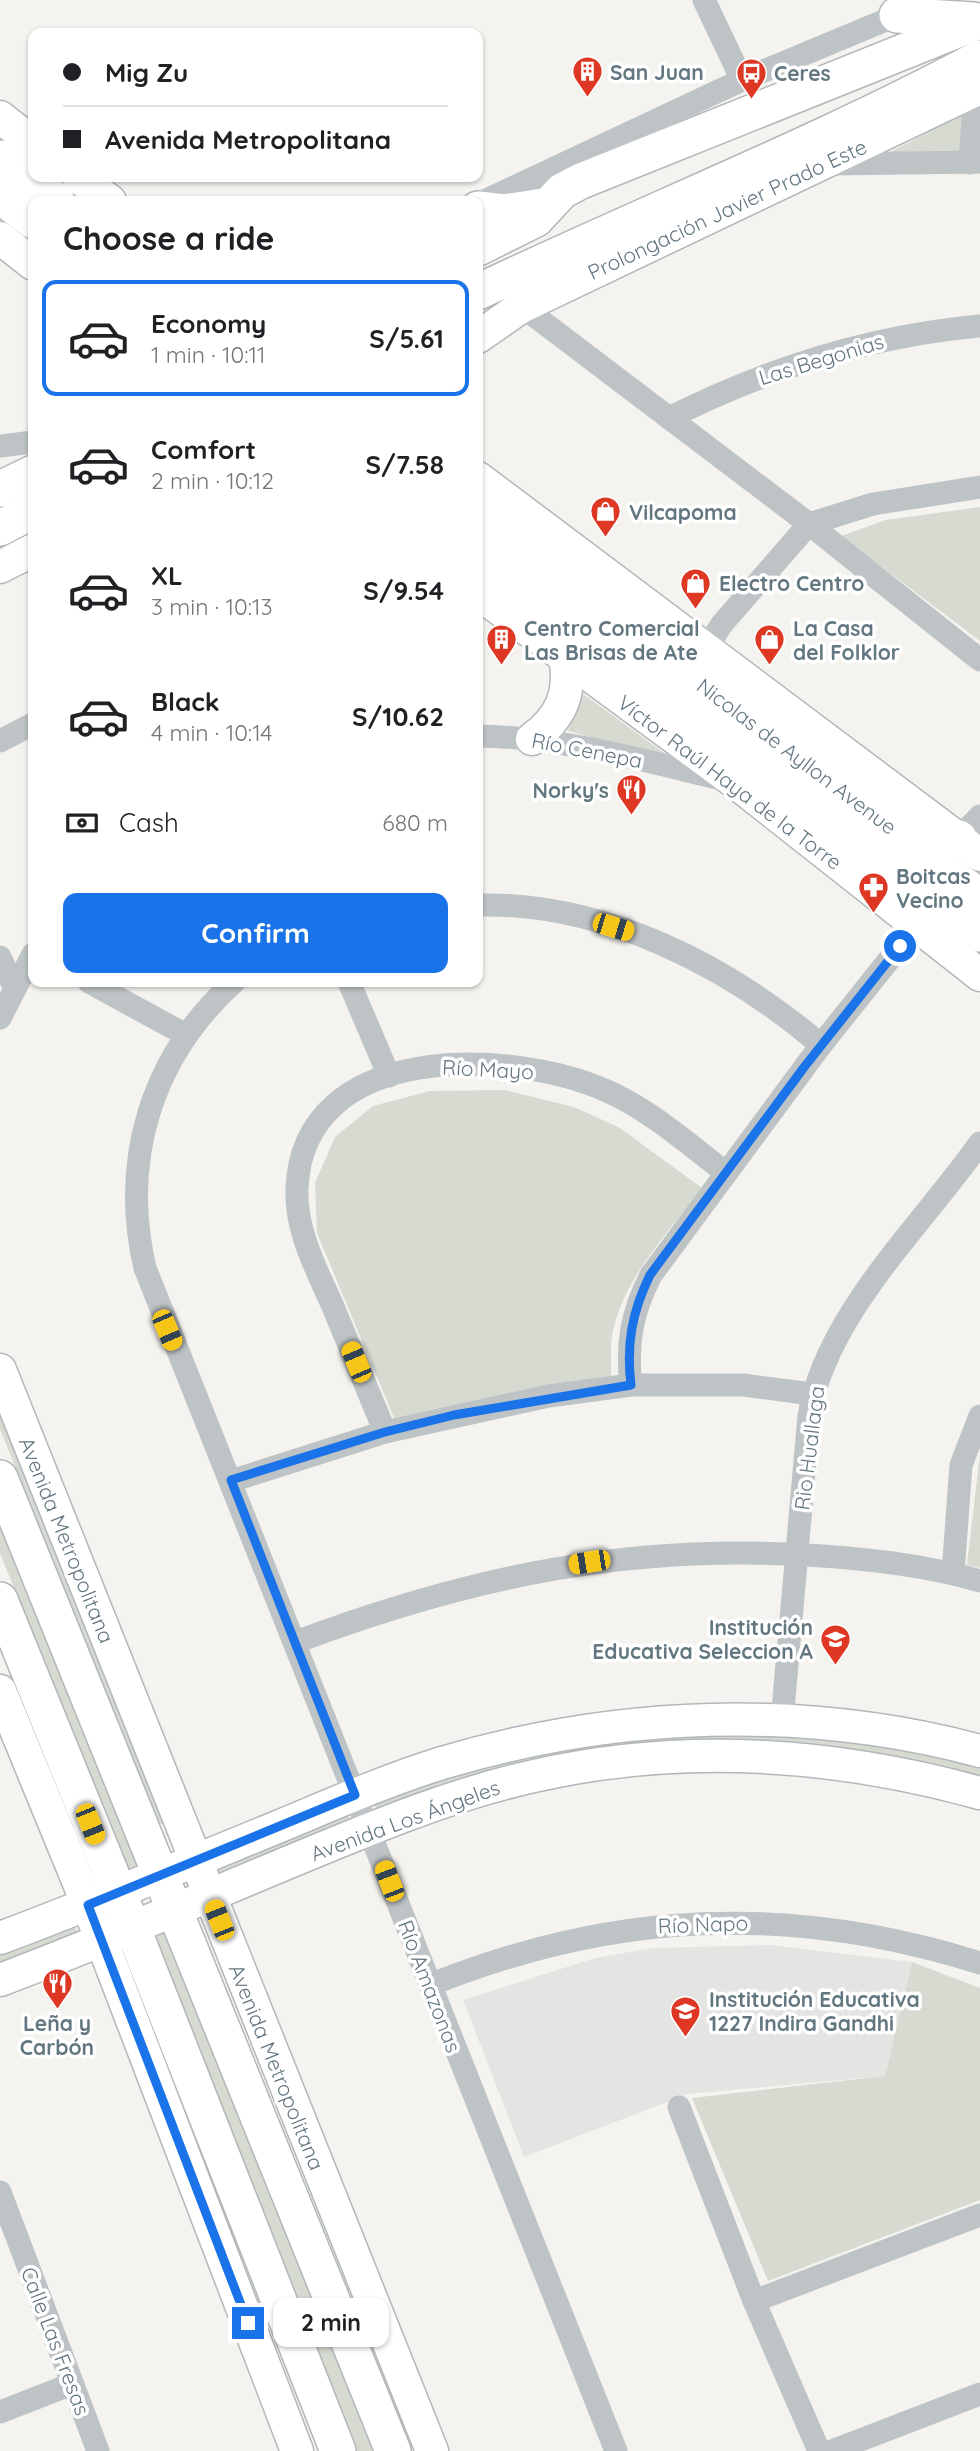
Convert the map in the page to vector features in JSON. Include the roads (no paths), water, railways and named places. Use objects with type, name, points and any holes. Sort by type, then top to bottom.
[{"type":"main road","points":[[897,15],[980,21]]},
{"type":"main road","points":[[483,245],[541,212],[562,191],[582,181],[980,21]]},
{"type":"main road","name":"Prolongación Javier Prado Este","points":[[486,288],[847,125],[978,79]]},
{"type":"main road","points":[[720,181],[740,156],[742,141],[734,129],[724,125]]},
{"type":"main road","points":[[847,125],[879,138]]},
{"type":"main road","points":[[0,158],[28,179]]},
{"type":"main road","points":[[32,182],[50,196]]},
{"type":"main road","points":[[0,197],[28,217]]},
{"type":"main road","points":[[483,208],[504,212],[541,212]]},
{"type":"main road","points":[[541,212],[552,238],[572,247]]},
{"type":"main road","points":[[0,489],[28,475]]},
{"type":"main road","points":[[0,528],[28,514]]},
{"type":"main road","name":"Nicolas de Ayllon Avenue","points":[[483,520],[886,843],[980,934]]},
{"type":"main road","name":"Nicolas de Ayllon Avenue","points":[[483,560],[886,843],[980,897]]},
{"type":"main road","points":[[916,926],[886,843],[973,836]]},
{"type":"main road","name":"Avenida Metropolitana","points":[[0,1478],[393,2451]]},
{"type":"main road","points":[[0,1600],[117,1935],[338,2451]]},
{"type":"street","points":[[704,0],[742,80]]},
{"type":"street","points":[[483,205],[742,80],[932,0]]},
{"type":"street","points":[[824,164],[975,163],[978,79]]},
{"type":"street","name":"Prolongación Javier Prado Este","points":[[483,334],[521,307],[879,138],[978,79]]},
{"type":"street","points":[[0,117],[28,139]]},
{"type":"street","points":[[85,182],[103,196]]},
{"type":"street","points":[[0,238],[28,260]]},
{"type":"street","points":[[486,288],[521,307],[670,418],[980,660]]},
{"type":"street","name":"Las Begonias","points":[[670,418],[741,384],[815,357],[904,335],[980,326]]},
{"type":"street","points":[[0,446],[28,443]]},
{"type":"street","points":[[483,482],[707,647],[973,836]]},
{"type":"street","points":[[707,647],[722,624],[809,524],[873,504],[980,487]]},
{"type":"street","points":[[0,567],[28,553]]},
{"type":"street","name":"Víctor Raúl Haya de la Torre","points":[[483,597],[735,782],[980,975]]},
{"type":"street","points":[[533,739],[548,728],[567,695],[569,676],[565,657]]},
{"type":"street","points":[[0,741],[28,727]]},
{"type":"street","name":"Río Cenepa","points":[[483,736],[533,739],[597,750],[735,782]]},
{"type":"street","points":[[483,906],[561,914],[608,925],[665,945],[741,985],[821,1045]]},
{"type":"street","points":[[631,1385],[629,1330],[638,1300],[650,1275],[821,1045],[916,926]]},
{"type":"street","points":[[0,957],[15,986]]},
{"type":"street","points":[[0,1018],[28,963]]},
{"type":"street","points":[[98,987],[186,1035]]},
{"type":"street","name":"Río Amazonas","points":[[229,987],[186,1035],[164,1070],[147,1114],[137,1165],[136,1217],[145,1268],[616,2451]]},
{"type":"street","points":[[351,987],[389,1076]]},
{"type":"street","name":"Río Mayo","points":[[385,1432],[299,1221],[297,1185],[305,1150],[323,1119],[345,1097],[389,1076],[419,1067],[467,1064],[517,1067],[557,1074],[607,1091],[653,1117],[725,1172]]},
{"type":"street","name":"Rio Huallaga","points":[[782,1721],[812,1394],[834,1340],[972,1173],[980,1143]]},
{"type":"street","name":"Avenida Metropolitana","points":[[0,1370],[432,2451]]},
{"type":"street","points":[[231,1480],[385,1432],[549,1396],[631,1385],[743,1385],[812,1394]]},
{"type":"street","points":[[953,1573],[961,1465],[980,1416]]},
{"type":"street","points":[[296,1642],[409,1602],[566,1566],[658,1554],[797,1554],[898,1564],[953,1573],[980,1581]]},
{"type":"street","points":[[0,1690],[104,1899]]},
{"type":"street","name":"Avenida Los Ángeles","points":[[0,1938],[162,1876],[355,1795],[483,1751],[578,1731],[680,1720],[782,1721],[874,1730],[980,1751]]},
{"type":"street","name":"Avenida Los Ángeles","points":[[0,1980],[117,1935],[369,1829],[442,1802],[512,1782],[590,1765],[659,1757],[781,1756],[889,1771],[980,1793]]},
{"type":"street","name":"Río Napo","points":[[430,1985],[472,1968],[560,1942],[649,1926],[698,1922],[771,1923],[844,1929],[891,1938],[980,1962]]},
{"type":"street","points":[[117,1935],[297,2451]]},
{"type":"street","points":[[679,2107],[754,2301],[820,2451]]},
{"type":"street","name":"Calle Las Fresas","points":[[0,2192],[98,2451]]},
{"type":"street","points":[[754,2301],[980,2215]]},
{"type":"street","points":[[0,2412],[72,2384]]},
{"type":"street","points":[[832,2451],[980,2394]]},
{"type":"place","name":"San Juan","points":[[587,99]]},
{"type":"place","name":"Ceres","points":[[751,100]]},
{"type":"place","name":"Vilcapoma","points":[[606,539]]},
{"type":"place","name":"Electro Centro","points":[[696,610]]},
{"type":"place","name":"Centro Comercial Las Brisas de Ate","points":[[501,667]]},
{"type":"place","name":"La Casa del Folklor","points":[[770,667]]},
{"type":"place","name":"Norky's","points":[[632,817]]},
{"type":"place","name":"Boitcas Vecino","points":[[873,915]]},
{"type":"place","name":"Institución Educativa Seleccion A","points":[[836,1666]]},
{"type":"place","name":"Leña y Carbón","points":[[57,2010]]},
{"type":"place","name":"Institución Educativa 1227 Indira Gandhi","points":[[686,2038]]}]
